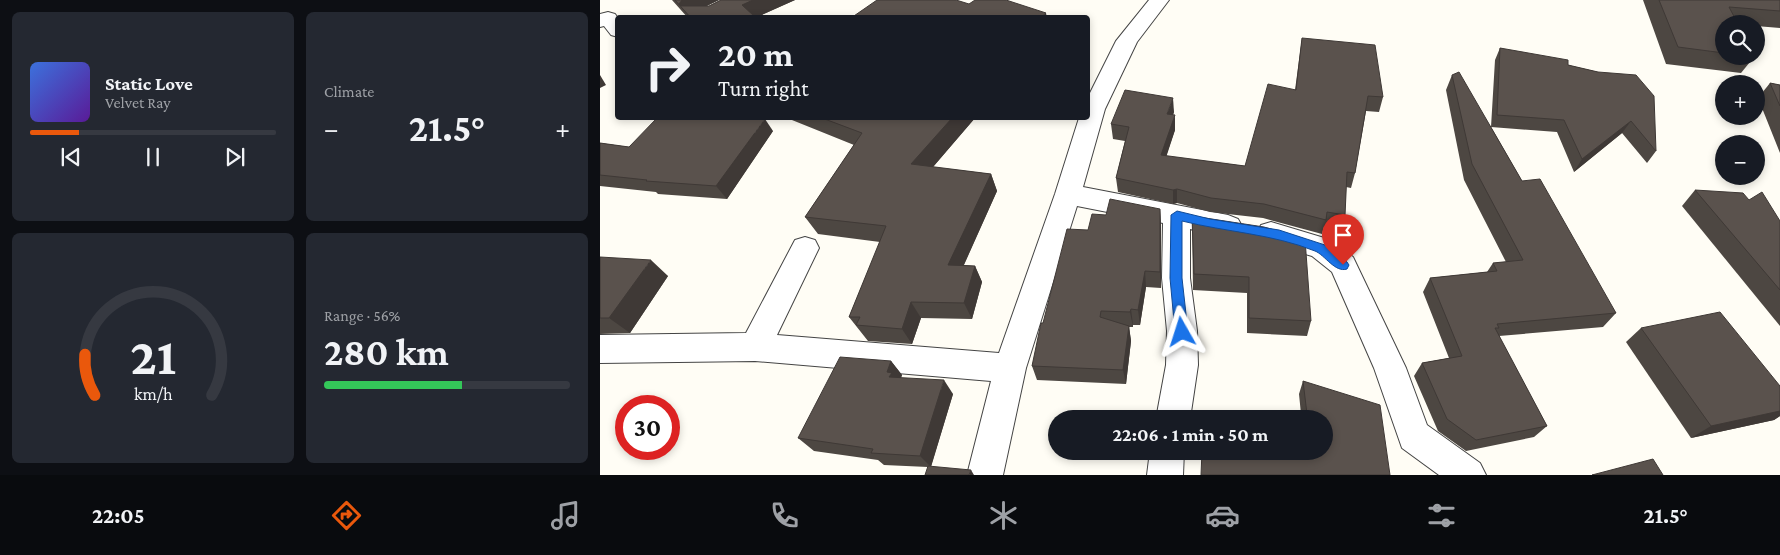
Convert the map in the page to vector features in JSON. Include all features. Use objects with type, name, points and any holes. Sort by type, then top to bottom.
[{"type":"street","points":[[1090,109],[1127,41],[1159,0]]},
{"type":"street","points":[[600,20],[608,18],[615,26]]},
{"type":"street","points":[[985,475],[1010,368],[1068,194],[1087,120]]},
{"type":"street","points":[[1068,194],[1177,215],[1210,224],[1279,235],[1321,248],[1343,265],[1390,368],[1414,436],[1468,475]]},
{"type":"street","points":[[1174,410],[1182,365],[1182,332],[1176,278],[1177,215]]},
{"type":"street","points":[[755,347],[805,248]]},
{"type":"street","points":[[600,349],[755,347],[1010,368]]},
{"type":"street","points":[[1165,475],[1166,460]]},
{"type":"building","points":[[675,0],[682,0],[679,4],[681,6],[709,6],[721,0],[753,0],[742,5],[753,15],[688,15]]},
{"type":"building","points":[[877,0],[956,0],[969,4],[975,0],[1006,0],[1046,13],[1044,15],[855,15]]},
{"type":"building","points":[[1659,0],[1780,0],[1780,11],[1729,7],[1733,15],[1715,15],[1715,52],[1678,47]]},
{"type":"building","points":[[1302,38],[1375,45],[1383,97],[1368,96],[1355,173],[1347,172],[1345,215],[1327,212],[1326,220],[1264,204],[1211,198],[1177,189],[1173,190],[1116,178],[1129,127],[1111,124],[1125,90],[1173,98],[1167,114],[1175,115],[1161,155],[1245,166],[1268,84],[1296,90]]},
{"type":"building","points":[[1500,48],[1568,60],[1568,65],[1598,72],[1636,75],[1654,96],[1656,151],[1631,121],[1582,159],[1564,120],[1497,115]]},
{"type":"building","points":[[1459,72],[1522,181],[1540,179],[1616,313],[1497,324],[1499,328],[1495,328],[1547,426],[1476,440],[1447,419],[1422,363],[1462,356],[1430,278],[1497,271],[1493,263],[1523,260],[1472,164],[1452,75]]},
{"type":"building","points":[[1770,83],[1780,85],[1780,106]]},
{"type":"building","points":[[655,120],[764,120],[716,186],[646,181],[600,175],[600,143],[629,147]]},
{"type":"building","points":[[827,120],[950,120],[911,164],[991,174],[948,265],[975,266],[964,303],[911,302],[902,329],[856,325],[860,317],[849,317],[886,226],[805,217],[862,133]]},
{"type":"building","points":[[1695,190],[1743,193],[1749,200],[1762,192],[1780,221],[1780,290]]},
{"type":"building","points":[[1110,199],[1160,209],[1160,272],[1145,271],[1138,310],[1131,309],[1130,312],[1101,311],[1100,317],[1129,326],[1123,370],[1032,366],[1041,323],[1043,323],[1067,229],[1088,230],[1092,214],[1106,215]]},
{"type":"building","points":[[1192,216],[1264,227],[1305,239],[1311,321],[1249,318],[1249,277],[1194,274]]},
{"type":"building","points":[[600,257],[651,260],[609,318],[600,318]]},
{"type":"building","points":[[1720,312],[1780,386],[1780,411],[1711,426],[1641,328]]},
{"type":"building","points":[[840,357],[891,361],[887,372],[892,373],[889,377],[944,380],[920,456],[871,453],[873,449],[798,438]]},
{"type":"building","points":[[1303,381],[1380,405],[1390,475],[1201,475],[1202,460],[1333,460],[1333,410],[1307,410]]},
{"type":"building","points":[[1653,459],[1663,475],[1592,475]]},
{"type":"building","points":[[928,466],[971,470],[969,475],[925,475]]},
{"type":"route","points":[[1182,332],[1176,278],[1177,215],[1210,224],[1279,235],[1321,248],[1343,265]]}]
